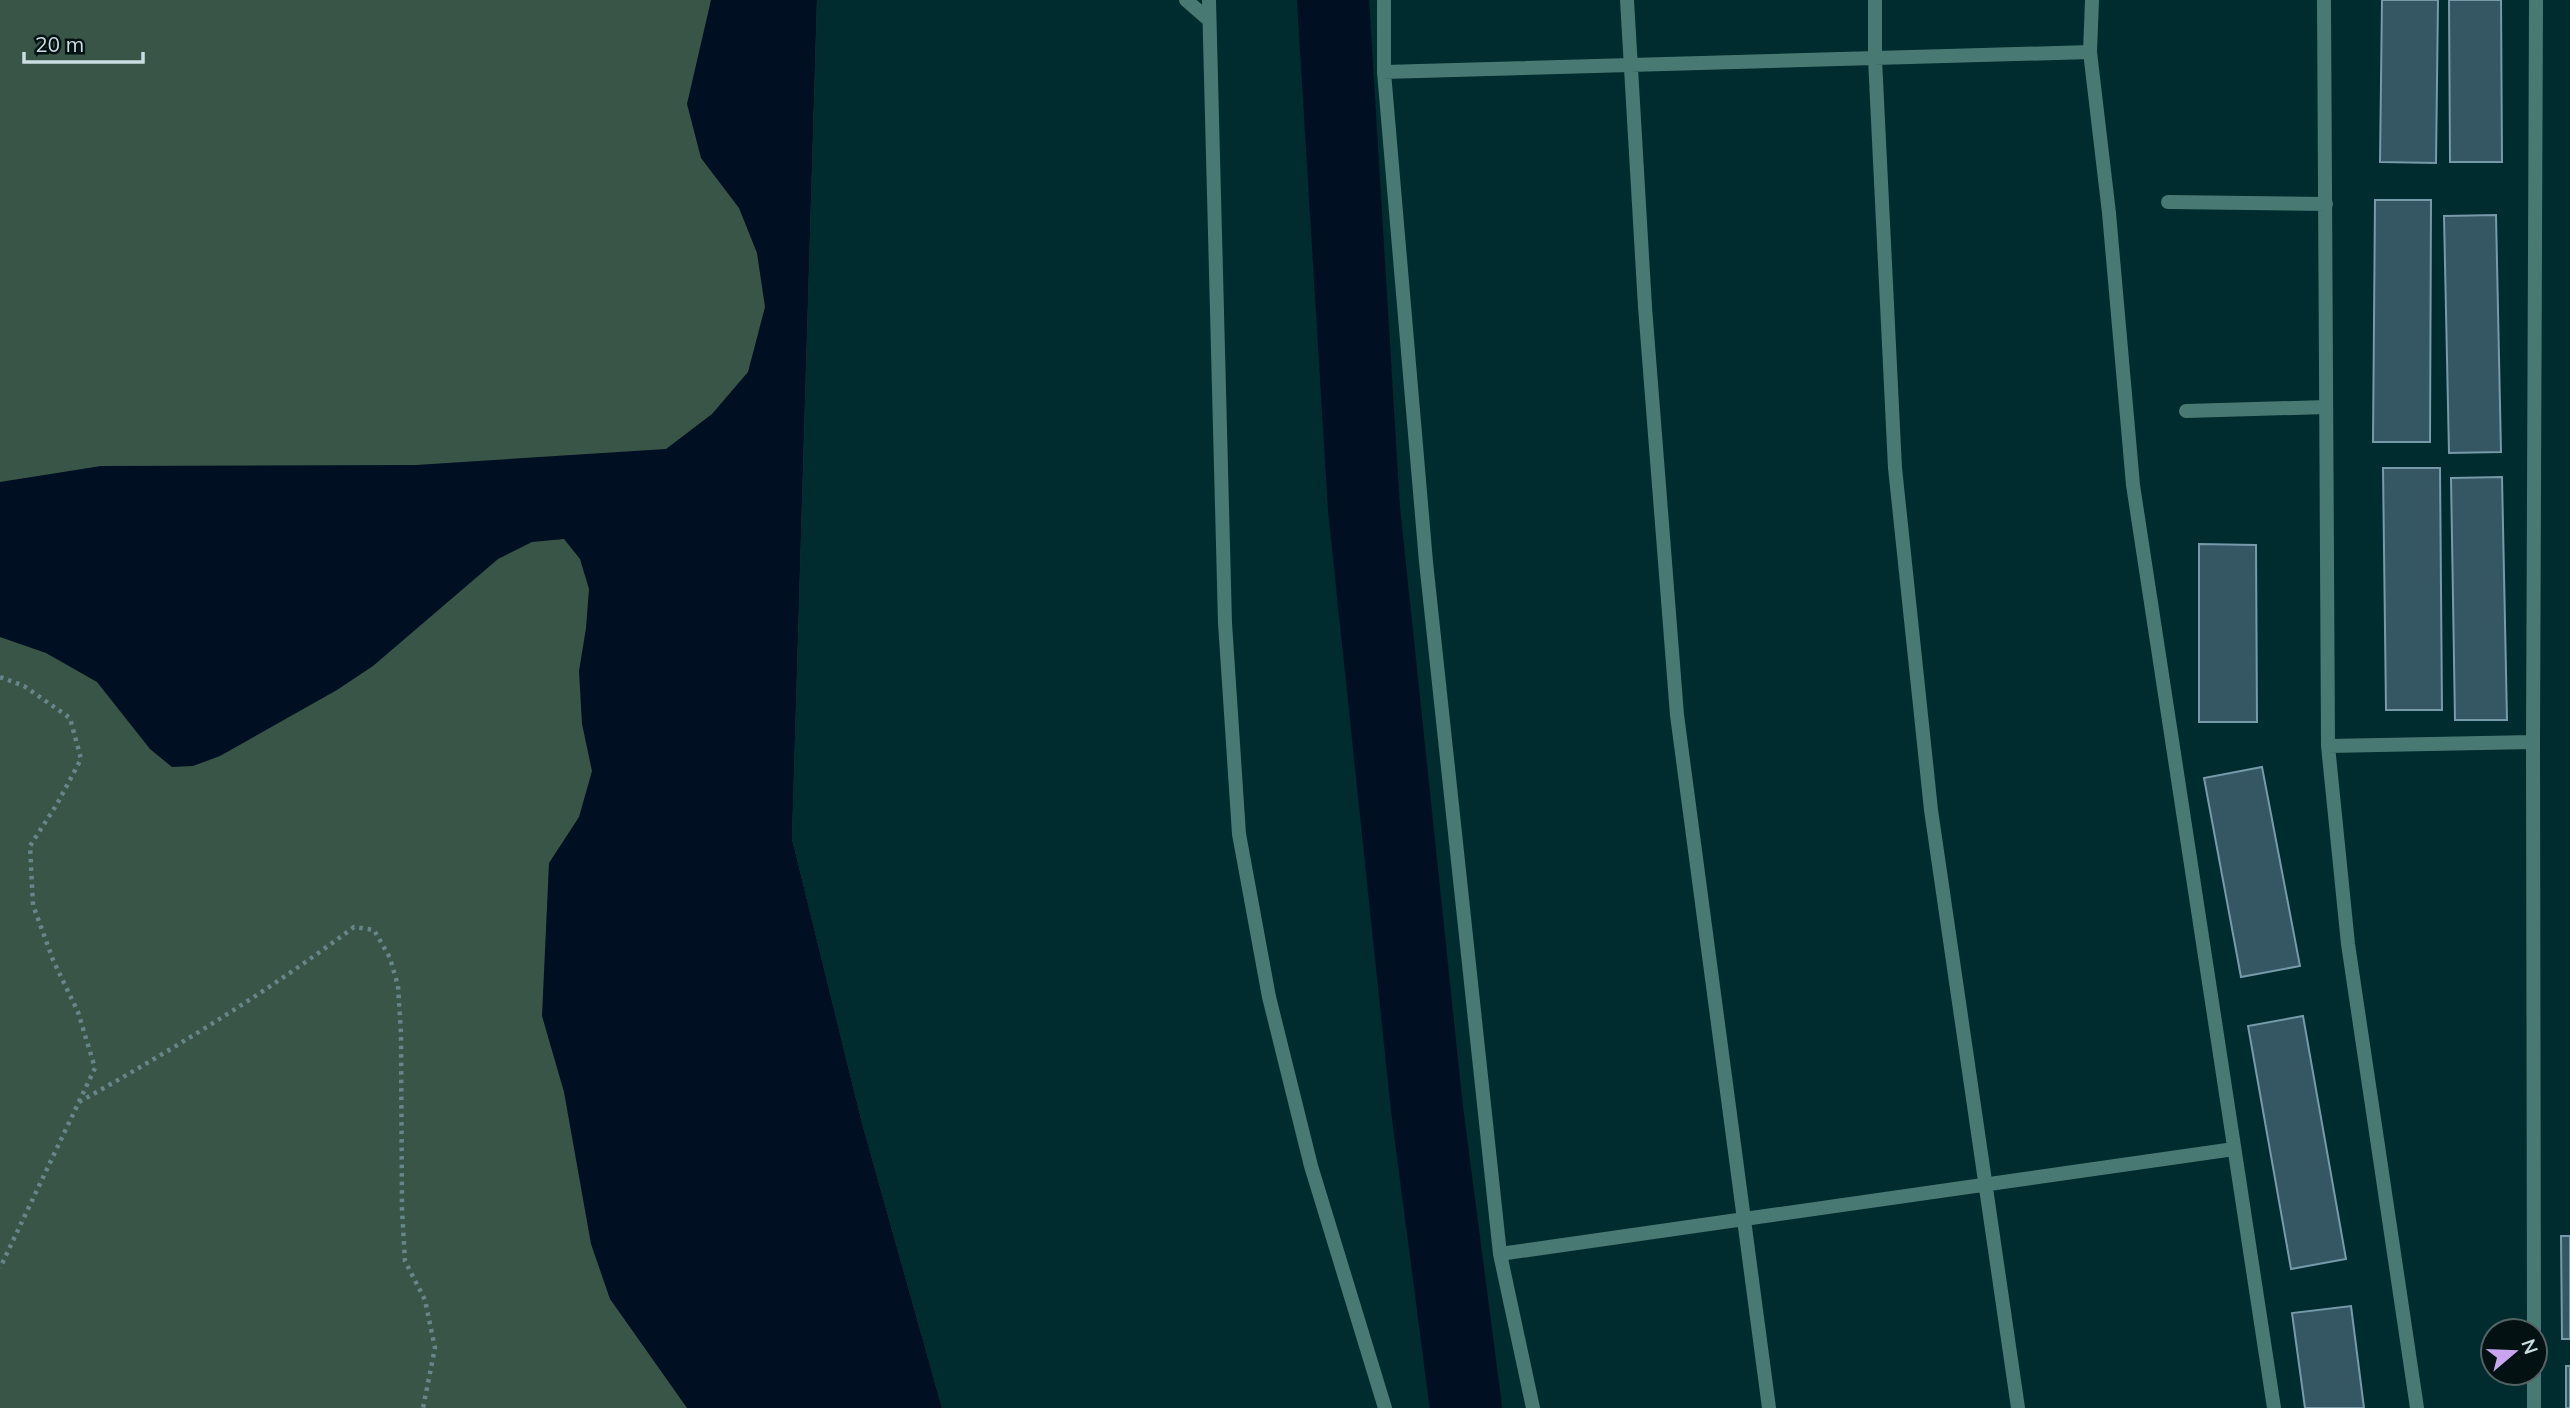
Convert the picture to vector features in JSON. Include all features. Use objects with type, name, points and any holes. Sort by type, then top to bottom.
[{"type":"street","points":[[1186,0],[1209,20]]},
{"type":"street","points":[[1209,0],[1224,623],[1239,835],[1269,998],[1311,1166],[1385,1408]]},
{"type":"street","points":[[1384,0],[1384,72],[1426,562],[1500,1254],[1533,1408]]},
{"type":"street","points":[[1627,0],[1629,65],[1677,715],[1769,1408]]},
{"type":"street","points":[[1875,0],[1875,58],[1895,468],[1931,810],[2018,1408]]},
{"type":"street","points":[[2092,0],[2090,52],[2109,213],[2133,485],[2274,1408]]},
{"type":"street","points":[[2325,0],[2328,746],[2348,944],[2417,1408]]},
{"type":"street","points":[[2534,1317],[2532,741],[2536,0]]},
{"type":"street","points":[[1384,72],[2090,52]]},
{"type":"street","points":[[2168,202],[2326,204]]},
{"type":"street","points":[[2186,411],[2326,407]]},
{"type":"street","points":[[2328,746],[2532,741]]},
{"type":"street","points":[[1500,1254],[2234,1149]]},
{"type":"street","points":[[2534,1387],[2534,1408]]},
{"type":"path","points":[[0,677],[24,686],[69,718],[81,759],[30,846],[33,905],[53,960],[78,1012],[95,1068],[0,1268]]},
{"type":"path","points":[[79,1102],[167,1051],[308,961],[354,927],[373,930],[390,958],[398,986],[405,1261],[425,1300],[435,1348],[423,1408]]},
{"type":"green space","points":[[0,0],[817,0],[792,839],[862,1123],[942,1408],[0,1408]]},
{"type":"water","points":[[711,0],[817,0],[792,839],[862,1123],[942,1408],[687,1408],[610,1299],[591,1244],[564,1092],[542,1016],[549,863],[579,817],[592,771],[582,724],[579,671],[589,589],[580,559],[564,539],[532,542],[498,559],[373,666],[337,690],[220,756],[193,766],[172,767],[150,749],[97,682],[46,653],[0,637],[0,482],[101,466],[416,465],[666,449],[712,414],[748,372],[765,307],[757,253],[739,208],[701,158],[687,104]]},
{"type":"building","points":[[2382,0],[2438,0],[2436,163],[2380,162]]},
{"type":"building","points":[[2449,0],[2501,0],[2502,162],[2450,162]]},
{"type":"building","points":[[2375,200],[2431,200],[2430,442],[2373,442]]},
{"type":"building","points":[[2496,215],[2501,452],[2449,453],[2444,216]]},
{"type":"building","points":[[2383,468],[2440,468],[2442,710],[2386,710]]},
{"type":"building","points":[[2502,477],[2507,720],[2455,720],[2451,478]]},
{"type":"building","points":[[2199,544],[2256,545],[2257,722],[2199,722]]},
{"type":"building","points":[[2262,767],[2300,966],[2241,977],[2204,778]]},
{"type":"building","points":[[2303,1016],[2346,1259],[2291,1269],[2248,1026]]},
{"type":"building","points":[[2561,1236],[2570,1236],[2570,1339],[2562,1339]]},
{"type":"building","points":[[2351,1306],[2364,1408],[2305,1408],[2292,1313]]},
{"type":"building","points":[[2566,1366],[2570,1366],[2570,1408],[2566,1408]]},
{"type":"waterway","points":[[1333,0],[1364,509],[1427,1109],[1466,1408]]}]
